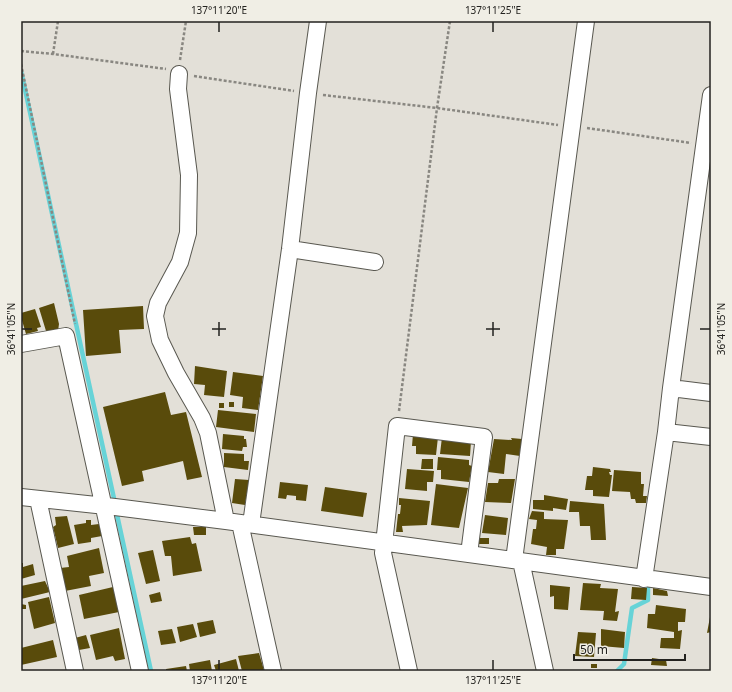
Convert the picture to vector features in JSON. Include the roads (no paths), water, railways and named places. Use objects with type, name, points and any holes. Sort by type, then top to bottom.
[{"type":"street","points":[[239,523],[290,249],[318,21]]},
{"type":"street","points":[[545,671],[517,561],[586,21]]},
{"type":"street","points":[[179,74],[178,89],[189,175],[188,233],[180,262],[158,303],[155,316],[160,340],[176,374],[202,418],[239,523],[273,671]]},
{"type":"street","points":[[644,578],[666,432],[711,95]]},
{"type":"street","points":[[290,249],[375,262]]},
{"type":"street","points":[[21,344],[66,336],[140,671]]},
{"type":"street","points":[[671,388],[711,394]]},
{"type":"street","points":[[409,671],[383,553],[397,426],[484,437],[469,554]]},
{"type":"street","points":[[666,432],[711,437]]},
{"type":"street","points":[[21,497],[239,523],[711,587]]},
{"type":"street","points":[[38,499],[75,671]]},
{"type":"waterway","points":[[21,71],[115,503]]},
{"type":"waterway","points":[[116,510],[151,671]]},
{"type":"waterway","points":[[617,671],[624,664],[632,608],[648,600],[648,586]]}]
